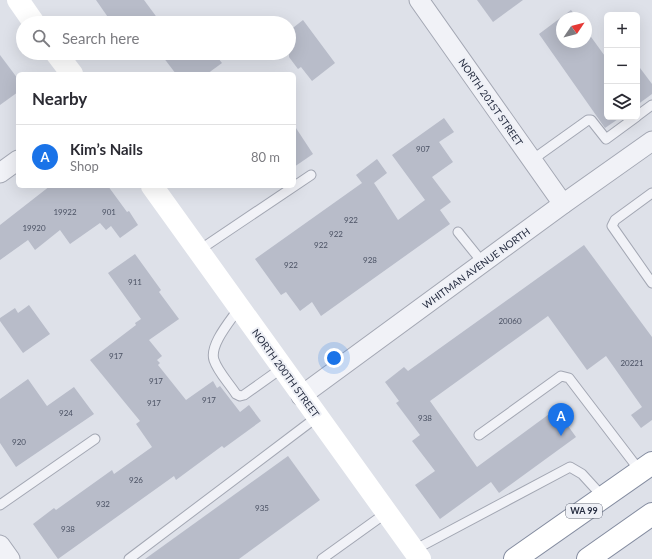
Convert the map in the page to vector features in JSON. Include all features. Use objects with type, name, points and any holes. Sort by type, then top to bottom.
[{"type":"main road","points":[[18,0],[29,16]]},
{"type":"main road","points":[[61,60],[70,72]]},
{"type":"main road","name":"NORTH 200TH STREET","points":[[153,188],[301,396],[417,555]]},
{"type":"main road","name":"WA 99","points":[[515,559],[646,467]]},
{"type":"main road","points":[[588,559],[652,514]]},
{"type":"street","name":"NORTH 201ST STREET","points":[[419,0],[563,204]]},
{"type":"street","name":"WHITMAN AVENUE NORTH","points":[[301,396],[563,204],[652,141]]},
{"type":"street","points":[[0,173],[16,161]]},
{"type":"street","points":[[0,545],[10,559]]},
{"type":"lane","points":[[640,115],[652,105]]},
{"type":"lane","points":[[532,160],[588,120],[590,120],[606,139],[633,120]]},
{"type":"lane","points":[[296,185],[311,175]]},
{"type":"lane","points":[[198,251],[292,188]]},
{"type":"lane","points":[[652,193],[615,220],[612,226],[652,283]]},
{"type":"lane","points":[[458,232],[483,263]]},
{"type":"lane","points":[[238,308],[218,339],[213,356],[219,369],[236,394],[240,396],[244,395],[282,368]]},
{"type":"lane","points":[[479,434],[561,376],[569,378],[646,467]]},
{"type":"lane","points":[[129,559],[317,417]]},
{"type":"lane","points":[[0,505],[95,439]]},
{"type":"lane","points":[[417,555],[570,467],[582,474],[603,498]]},
{"type":"lane","points":[[322,559],[386,513]]},
{"type":"building","points":[[96,0],[144,0],[156,16],[107,16]]},
{"type":"building","points":[[477,0],[523,0],[493,22]]},
{"type":"building","points":[[303,20],[335,63],[312,81],[301,67],[298,69],[291,60],[296,60],[296,26]]},
{"type":"building","points":[[556,21],[556,48],[592,48],[592,38],[604,55],[604,120],[617,120],[605,128],[539,34]]},
{"type":"building","points":[[0,55],[16,76],[16,93],[0,105]]},
{"type":"building","points":[[165,60],[220,60],[222,63],[210,72],[174,72]]},
{"type":"building","points":[[640,68],[652,84],[652,94],[640,103]]},
{"type":"building","points":[[444,118],[454,132],[439,142],[453,162],[432,177],[451,202],[440,210],[450,224],[321,316],[312,302],[300,311],[286,292],[281,295],[255,259],[362,183],[356,175],[377,159],[387,173],[374,183],[398,220],[425,200],[392,155]]},
{"type":"building","points":[[296,128],[313,154],[296,166]]},
{"type":"building","points":[[47,188],[109,188],[127,212],[129,211],[138,225],[120,238],[111,226],[106,230],[100,223],[70,244],[60,230],[35,250],[28,240],[0,260],[0,225]]},
{"type":"building","points":[[584,245],[652,337],[652,420],[641,428],[631,415],[642,407],[606,356],[587,370],[548,316],[430,401],[477,467],[556,409],[576,437],[499,493],[491,482],[440,519],[415,485],[435,471],[412,441],[420,435],[396,403],[399,401],[385,382],[404,367],[408,371]]},
{"type":"building","points":[[135,254],[161,290],[159,292],[179,319],[149,340],[162,356],[157,360],[160,363],[158,365],[186,400],[213,381],[217,388],[220,386],[240,412],[249,405],[261,421],[224,448],[222,446],[176,480],[174,476],[58,559],[33,524],[54,508],[56,510],[112,470],[114,474],[152,447],[136,424],[140,421],[90,360],[136,325],[135,323],[141,319],[108,273]]},
{"type":"building","points":[[29,305],[50,334],[23,353],[0,321],[0,318],[15,308],[18,313]]},
{"type":"building","points":[[28,379],[47,406],[74,387],[94,414],[16,467],[0,443],[0,399]]},
{"type":"building","points":[[288,456],[320,500],[239,559],[145,559]]},
{"type":"place","name":"Kim’s Nails","points":[[561,436]]}]
